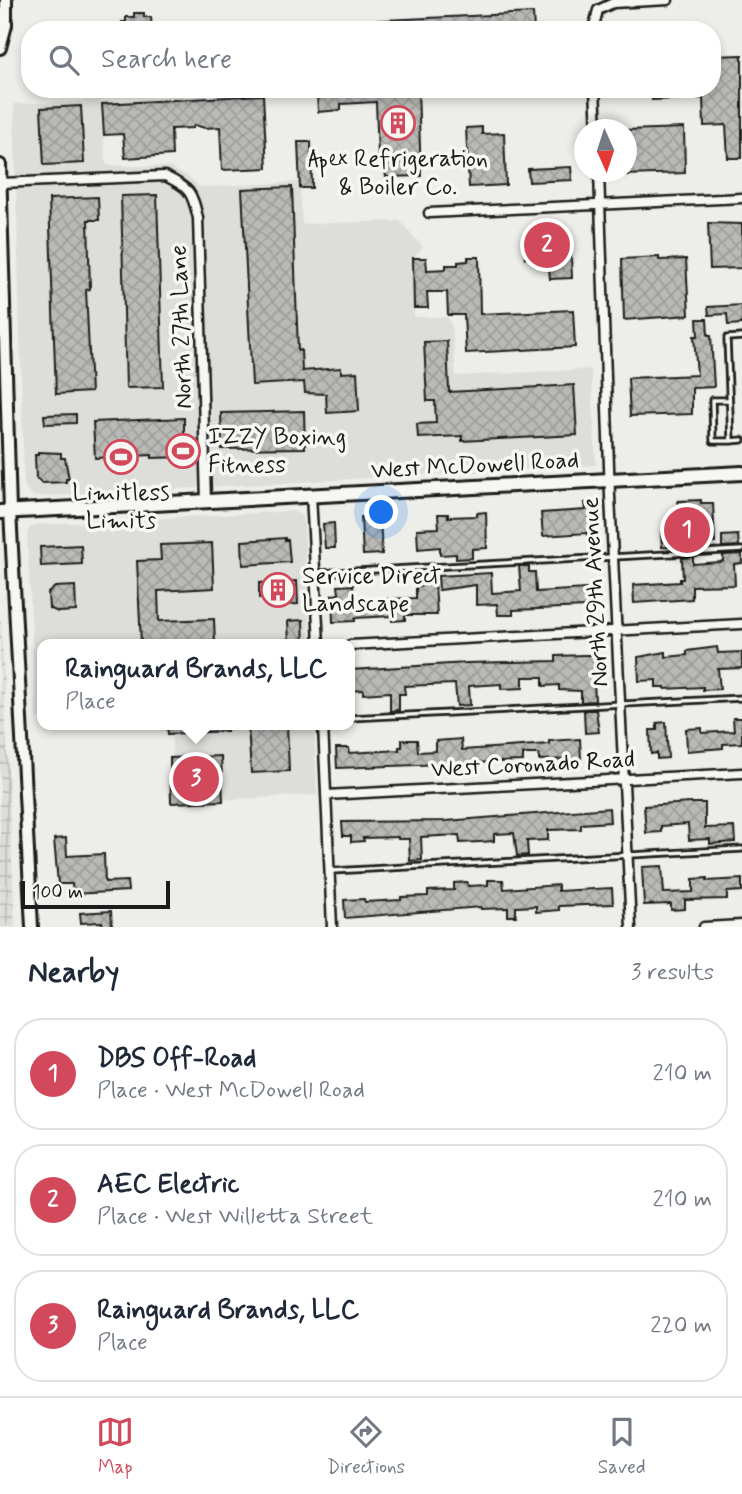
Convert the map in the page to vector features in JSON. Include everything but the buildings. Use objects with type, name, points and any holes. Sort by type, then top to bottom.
[{"type":"main road","points":[[0,48],[6,25],[6,0]]},
{"type":"main road","points":[[0,165],[5,511],[32,927]]},
{"type":"main road","name":"West McDowell Road","points":[[5,511],[742,473]]},
{"type":"street","points":[[595,21],[598,10],[613,4],[668,0]]},
{"type":"street","points":[[596,98],[597,119]]},
{"type":"street","name":"North 27th Lane","points":[[1,183],[165,176],[180,183],[192,195],[198,218],[206,501]]},
{"type":"street","name":"North 29th Avenue","points":[[600,182],[613,557],[631,927]]},
{"type":"street","points":[[429,213],[742,198]]},
{"type":"street","points":[[311,495],[319,639]]},
{"type":"street","points":[[355,645],[742,624]]},
{"type":"street","points":[[323,730],[332,927]]},
{"type":"street","name":"West Coronado Road","points":[[326,795],[742,773]]},
{"type":"street","points":[[704,927],[742,925]]},
{"type":"lane","points":[[731,440],[727,338],[742,337]]},
{"type":"lane","points":[[729,400],[712,400],[713,441],[742,440]]},
{"type":"lane","points":[[316,573],[742,550]]},
{"type":"lane","points":[[355,718],[742,698]]},
{"type":"lane","points":[[330,871],[742,849]]},
{"type":"shaded area","points":[[100,100],[106,165],[169,167],[187,176],[200,187],[300,182],[302,224],[400,221],[423,247],[413,258],[414,317],[448,317],[452,326],[456,376],[591,369],[596,465],[35,497],[29,493],[24,485],[14,104]]},
{"type":"shaded area","points":[[293,511],[301,516],[304,524],[310,639],[37,639],[36,718],[27,533],[36,525]]},
{"type":"shaded area","points":[[1,619],[15,927],[0,927]]},
{"type":"shaded area","points":[[171,730],[314,730],[317,795],[175,802]]},
{"type":"place","name":"Apex Refrigeration & Boiler Co.","points":[[398,123]]},
{"type":"place","name":"AEC Electric","points":[[547,245]]},
{"type":"place","name":"IZZY Boxing Fitness","points":[[183,451]]},
{"type":"place","name":"Limitless Limits","points":[[121,457]]},
{"type":"place","name":"DBS Off-Road","points":[[687,530]]},
{"type":"place","name":"Service Direct Landscape","points":[[278,590]]},
{"type":"place","name":"Rainguard Brands, LLC","points":[[196,779]]}]
